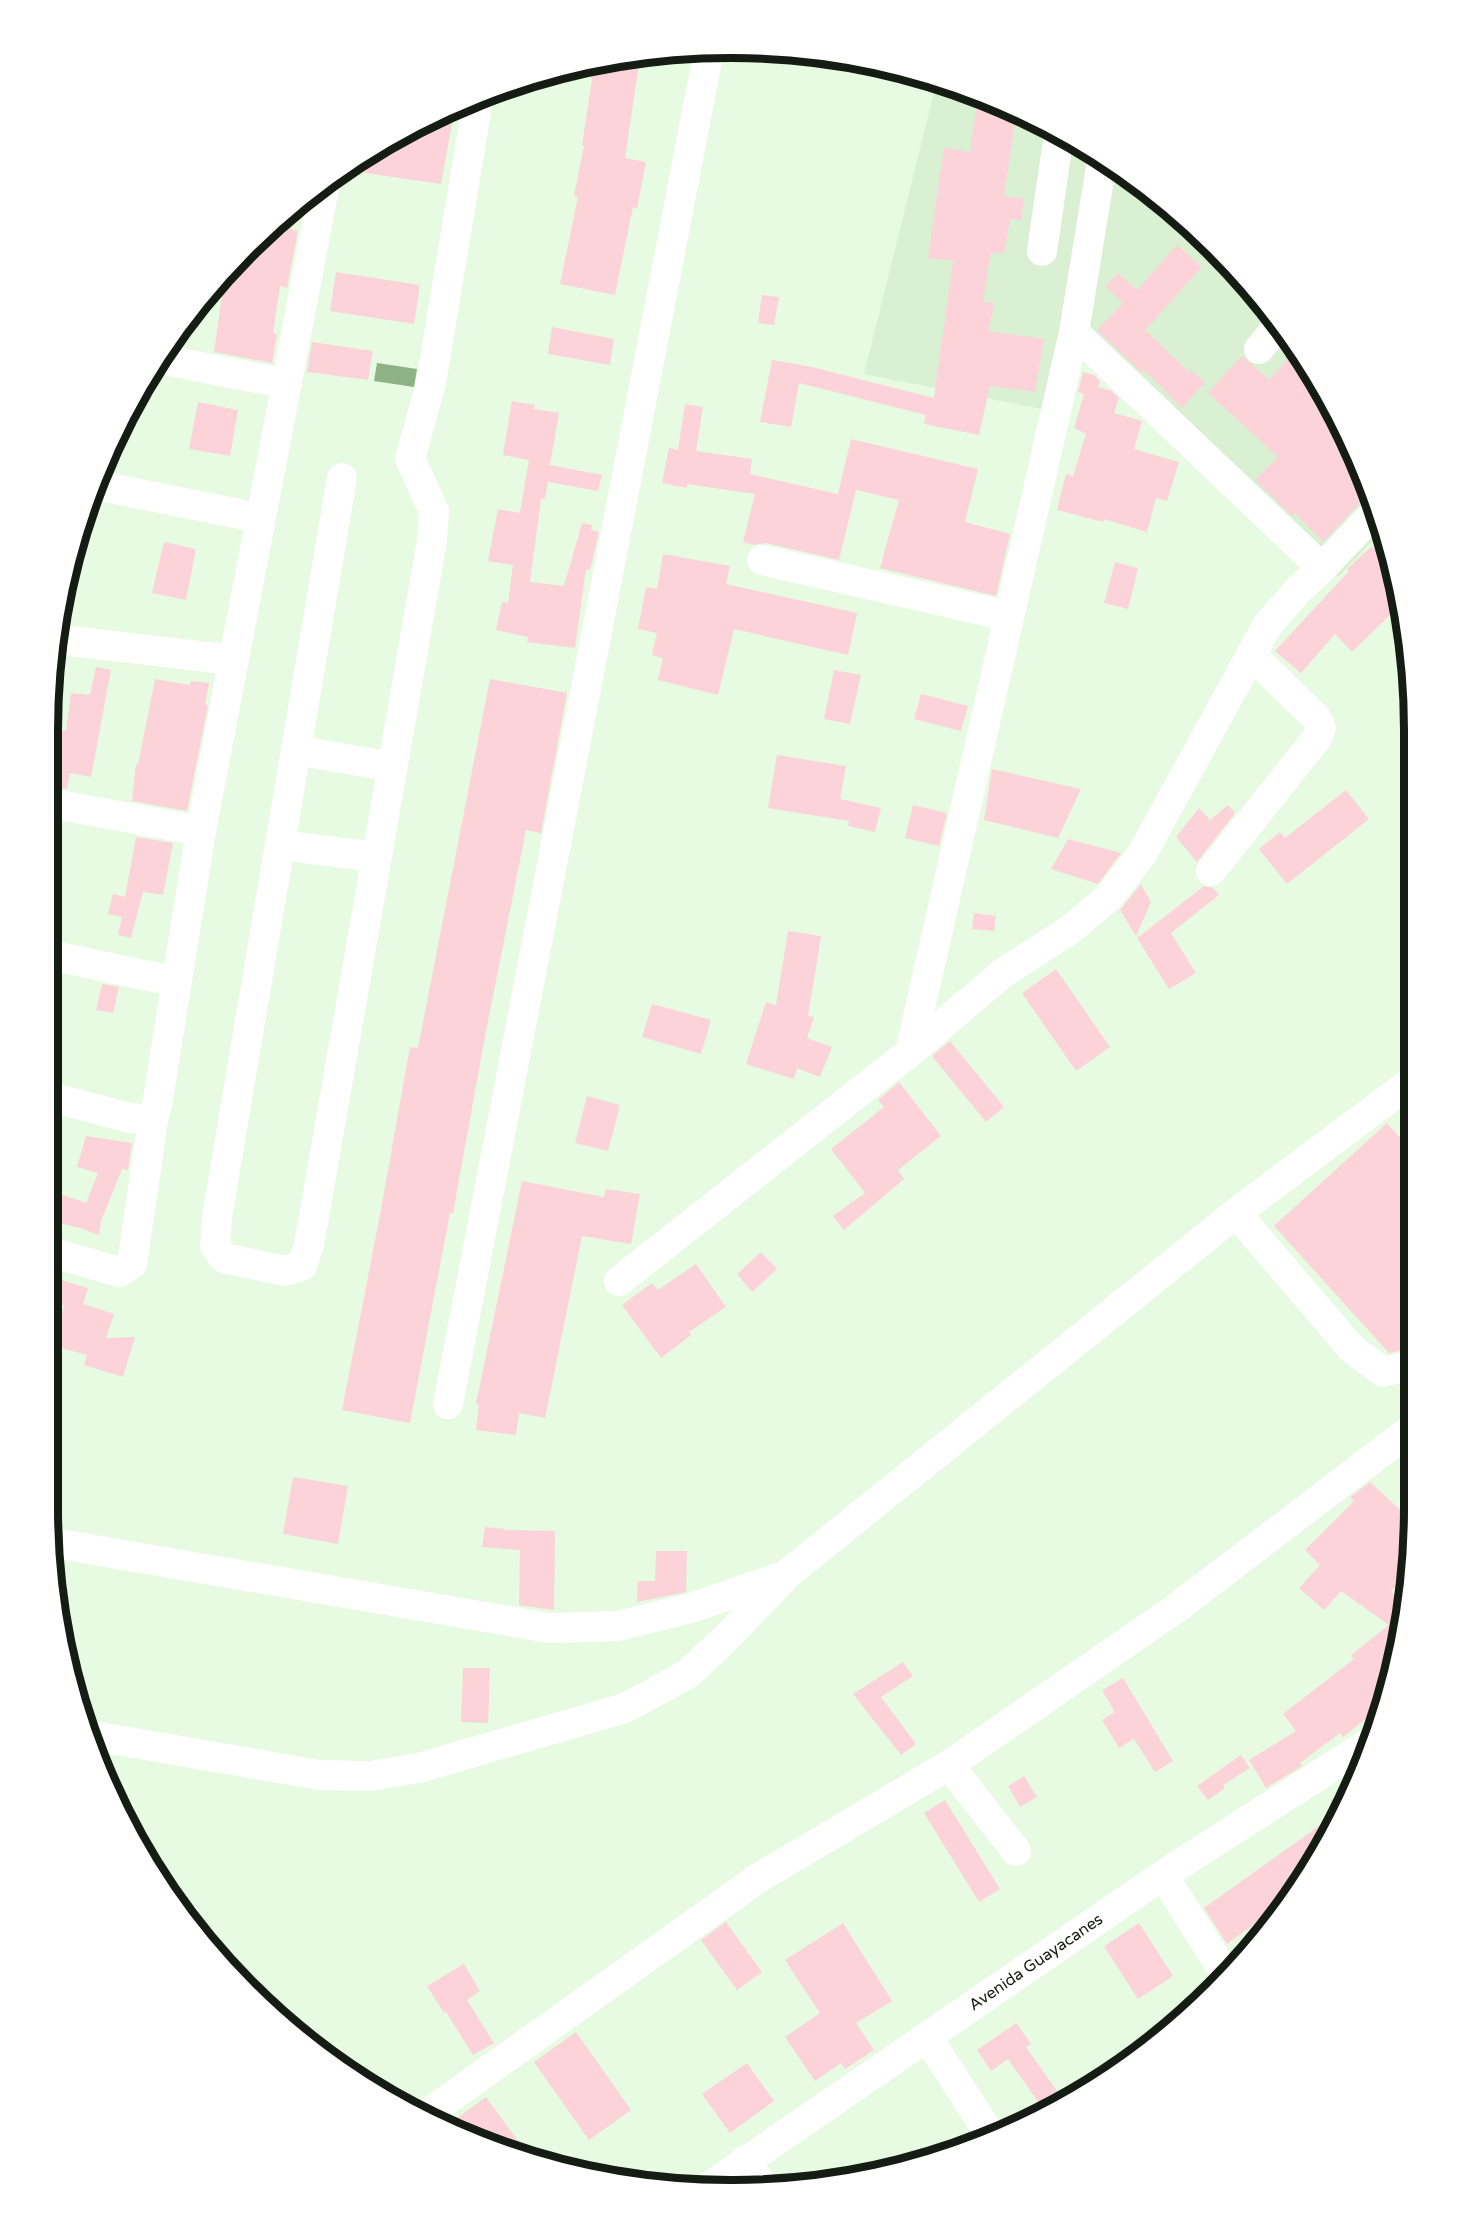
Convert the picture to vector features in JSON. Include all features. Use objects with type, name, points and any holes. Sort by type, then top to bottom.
[{"type":"street","points":[[448,1404],[707,59]]},
{"type":"street","points":[[342,478],[217,1217],[215,1246],[224,1258],[285,1271],[302,1266],[309,1245],[432,541],[434,511],[410,459],[431,383],[477,109]]},
{"type":"street","points":[[1042,251],[1058,144]]},
{"type":"street","points":[[910,1052],[1074,332],[1101,169]]},
{"type":"street","points":[[58,1254],[118,1272],[132,1264],[153,1120],[201,831],[322,197]]},
{"type":"street","points":[[1074,332],[1322,568]]},
{"type":"street","points":[[1259,348],[1272,332]]},
{"type":"street","points":[[170,361],[287,384]]},
{"type":"street","points":[[105,487],[260,518]]},
{"type":"street","points":[[619,1281],[910,1052],[1003,974],[1071,929],[1109,897],[1142,854],[1267,626],[1297,591],[1369,518]]},
{"type":"street","points":[[762,560],[1008,616]]},
{"type":"street","points":[[64,640],[233,660]]},
{"type":"street","points":[[1211,871],[1317,738],[1321,728],[1316,718],[1251,654]]},
{"type":"street","points":[[296,750],[392,767]]},
{"type":"street","points":[[58,805],[201,831]]},
{"type":"street","points":[[280,845],[376,858]]},
{"type":"street","points":[[58,957],[177,982]]},
{"type":"street","points":[[99,1737],[319,1775],[369,1776],[419,1768],[625,1708],[688,1674],[786,1575],[1236,1213],[1404,1087]]},
{"type":"street","points":[[58,1099],[130,1118],[153,1120]]},
{"type":"street","points":[[1236,1213],[1352,1349],[1383,1372],[1404,1367]]},
{"type":"street","points":[[432,2110],[760,1877],[949,1765],[1175,1609],[1404,1435]]},
{"type":"street","points":[[60,1544],[549,1628],[618,1626],[691,1608],[786,1575]]},
{"type":"street","name":"Avenida Guayacanes","points":[[718,2180],[1163,1875],[1358,1750]]},
{"type":"street","points":[[949,1765],[1016,1851]]},
{"type":"street","points":[[1163,1875],[1222,1968]]},
{"type":"street","points":[[927,2037],[987,2129]]},
{"type":"street","points":[[745,2160],[759,2179]]},
{"type":"shaded area","points":[[935,90],[988,110],[1067,149],[1140,197],[1207,255],[1265,322],[1313,395],[1352,474],[1375,538],[1338,577],[1066,308],[1042,409],[864,374]]},
{"type":"shaded area","points":[[377,363],[417,369],[414,387],[374,381]]},
{"type":"building","points":[[639,65],[625,158],[646,162],[637,208],[633,207],[615,295],[560,284],[578,197],[574,196],[584,146],[582,146],[593,73]]},
{"type":"building","points":[[977,106],[1015,122],[1004,196],[1024,199],[1021,220],[1010,219],[1004,254],[991,252],[983,302],[994,302],[989,331],[1044,339],[1035,392],[990,386],[979,435],[924,424],[926,415],[799,383],[791,427],[760,422],[772,360],[812,367],[934,398],[953,261],[928,258],[944,148],[970,152]]},
{"type":"building","points":[[448,121],[452,123],[441,184],[357,172]]},
{"type":"building","points":[[292,221],[291,229],[298,231],[287,288],[280,286],[273,333],[277,334],[272,363],[214,352],[223,291],[255,255]]},
{"type":"building","points":[[1177,245],[1202,267],[1145,330],[1189,372],[1191,370],[1205,382],[1182,408],[1144,370],[1142,373],[1097,330],[1123,303],[1105,286],[1118,273],[1137,290]]},
{"type":"building","points":[[336,272],[420,285],[414,324],[330,311]]},
{"type":"building","points":[[762,295],[779,297],[774,325],[758,323]]},
{"type":"building","points":[[552,327],[614,339],[610,365],[548,354]]},
{"type":"building","points":[[312,342],[373,351],[368,380],[307,372]]},
{"type":"building","points":[[1242,356],[1269,380],[1290,357],[1334,434],[1362,500],[1323,542],[1295,513],[1292,516],[1255,480],[1278,457],[1208,393]]},
{"type":"building","points":[[1083,372],[1094,375],[1100,381],[1098,387],[1110,390],[1119,398],[1114,413],[1142,421],[1134,449],[1179,462],[1167,501],[1156,498],[1147,532],[1104,519],[1103,522],[1057,510],[1066,474],[1073,476],[1086,434],[1074,428],[1084,394],[1078,392]]},
{"type":"building","points":[[512,401],[535,405],[534,409],[559,413],[550,465],[602,475],[598,491],[548,482],[545,499],[541,499],[530,582],[564,586],[582,523],[592,525],[591,530],[599,532],[590,570],[586,569],[575,648],[527,642],[528,637],[496,630],[502,602],[508,603],[513,565],[488,561],[498,509],[520,513],[529,460],[503,455]]},
{"type":"building","points":[[198,402],[238,410],[230,456],[189,449]]},
{"type":"building","points":[[685,404],[703,407],[696,451],[752,459],[750,474],[838,494],[851,439],[978,469],[965,522],[1010,534],[996,596],[880,568],[899,500],[856,490],[839,560],[766,543],[754,545],[743,542],[755,494],[687,484],[687,488],[662,483],[669,448],[678,450]]},
{"type":"building","points":[[164,542],[196,549],[186,600],[152,593]]},
{"type":"building","points":[[1372,546],[1374,549],[1377,546],[1394,620],[1390,615],[1352,652],[1335,634],[1301,673],[1275,651],[1349,571],[1347,569]]},
{"type":"building","points":[[663,554],[730,566],[726,584],[857,613],[848,655],[734,629],[718,695],[658,680],[663,658],[652,655],[657,633],[638,629],[646,587],[657,589]]},
{"type":"building","points":[[1115,562],[1138,568],[1128,609],[1104,603]]},
{"type":"building","points":[[96,667],[111,670],[91,777],[70,773],[67,789],[58,788],[58,730],[66,731],[71,693],[90,695]]},
{"type":"building","points":[[834,670],[861,675],[850,724],[824,719]]},
{"type":"building","points":[[155,679],[190,685],[191,681],[209,683],[205,705],[208,705],[187,811],[132,801],[136,764],[138,765]]},
{"type":"building","points":[[490,679],[567,693],[541,833],[526,830],[453,1213],[450,1213],[410,1423],[342,1410],[410,1047],[418,1048]]},
{"type":"building","points":[[921,694],[968,706],[961,731],[914,719]]},
{"type":"building","points":[[777,755],[846,766],[840,799],[881,808],[875,832],[848,826],[849,821],[768,808]]},
{"type":"building","points":[[992,769],[1081,789],[1058,838],[984,820]]},
{"type":"building","points":[[1346,790],[1369,819],[1287,884],[1259,849],[1280,832],[1285,838]]},
{"type":"building","points":[[913,805],[947,813],[939,846],[905,838]]},
{"type":"building","points":[[1228,805],[1235,813],[1197,862],[1176,837],[1199,808],[1210,820]]},
{"type":"building","points":[[136,837],[173,843],[163,895],[143,892],[131,938],[118,935],[122,917],[108,914],[113,894],[125,897]]},
{"type":"building","points":[[1068,839],[1121,853],[1098,884],[1051,869]]},
{"type":"building","points":[[1141,884],[1151,902],[1136,936],[1120,910]]},
{"type":"building","points":[[1204,886],[1213,888],[1219,895],[1171,933],[1196,973],[1169,989],[1137,938]]},
{"type":"building","points":[[974,913],[996,916],[994,931],[972,929]]},
{"type":"building","points":[[788,931],[821,936],[808,1016],[814,1017],[807,1038],[832,1047],[820,1077],[797,1068],[794,1079],[746,1064],[766,1002],[776,1006]]},
{"type":"building","points":[[1056,969],[1110,1047],[1076,1071],[1022,993]]},
{"type":"building","points":[[102,984],[119,987],[113,1013],[96,1010]]},
{"type":"building","points":[[652,1004],[711,1020],[701,1054],[642,1037]]},
{"type":"building","points":[[950,1041],[1004,1107],[986,1122],[932,1056]]},
{"type":"building","points":[[899,1082],[941,1136],[898,1170],[904,1179],[844,1230],[833,1216],[865,1193],[831,1149],[884,1107],[878,1100]]},
{"type":"building","points":[[587,1096],[620,1105],[608,1151],[575,1143]]},
{"type":"building","points":[[1387,1123],[1404,1142],[1404,1350],[1389,1353],[1274,1226]]},
{"type":"building","points":[[86,1136],[132,1143],[128,1170],[122,1169],[101,1221],[99,1235],[58,1223],[58,1193],[86,1203],[98,1173],[77,1167]]},
{"type":"building","points":[[522,1181],[604,1197],[606,1189],[640,1194],[631,1244],[582,1236],[545,1418],[519,1413],[516,1435],[476,1430],[479,1405],[476,1404]]},
{"type":"building","points":[[761,1252],[777,1269],[752,1292],[737,1274]]},
{"type":"building","points":[[696,1264],[726,1307],[689,1332],[691,1335],[661,1358],[622,1305],[652,1283],[658,1290]]},
{"type":"building","points":[[58,1279],[88,1288],[83,1304],[114,1314],[106,1338],[135,1337],[123,1377],[84,1365],[87,1355],[58,1347],[58,1330],[64,1305],[58,1304]]},
{"type":"building","points":[[293,1477],[348,1486],[338,1544],[283,1534]]},
{"type":"building","points":[[1370,1482],[1404,1513],[1399,1585],[1391,1591],[1398,1598],[1381,1682],[1371,1715],[1343,1737],[1340,1733],[1300,1763],[1302,1766],[1266,1788],[1249,1760],[1296,1731],[1283,1714],[1354,1659],[1351,1655],[1389,1625],[1341,1591],[1324,1610],[1299,1588],[1320,1565],[1305,1550],[1354,1501],[1350,1497]]},
{"type":"building","points":[[485,1527],[505,1530],[555,1531],[554,1610],[519,1605],[520,1550],[482,1547]]},
{"type":"building","points":[[656,1551],[687,1551],[686,1592],[637,1602],[638,1581],[655,1581]]},
{"type":"building","points":[[903,1662],[913,1676],[881,1697],[916,1744],[901,1755],[853,1694]]},
{"type":"building","points":[[463,1668],[490,1668],[488,1723],[461,1722]]},
{"type":"building","points":[[1123,1678],[1173,1761],[1155,1772],[1134,1739],[1119,1748],[1102,1720],[1115,1712],[1102,1690]]},
{"type":"building","points":[[1241,1755],[1250,1768],[1223,1785],[1225,1788],[1208,1800],[1197,1786]]},
{"type":"building","points":[[1024,1776],[1037,1797],[1020,1807],[1008,1786]]},
{"type":"building","points":[[945,1800],[1000,1889],[979,1902],[924,1813]]},
{"type":"building","points":[[1325,1822],[1290,1882],[1266,1915],[1227,1944],[1204,1908]]},
{"type":"building","points":[[726,1922],[762,1972],[737,1990],[701,1940]]},
{"type":"building","points":[[843,1923],[892,2001],[856,2023],[874,2050],[845,2069],[841,2063],[815,2081],[785,2037],[820,2013],[785,1960]]},
{"type":"building","points":[[1139,1923],[1173,1976],[1138,1999],[1104,1946]]},
{"type":"building","points":[[464,1964],[480,1991],[467,2000],[494,2043],[473,2055],[427,1986]]},
{"type":"building","points":[[1016,2023],[1031,2044],[1026,2047],[1059,2094],[1040,2104],[1008,2059],[991,2071],[977,2050]]},
{"type":"building","points":[[576,2032],[631,2110],[589,2140],[534,2062]]},
{"type":"building","points":[[747,2063],[774,2101],[730,2133],[702,2094]]},
{"type":"building","points":[[486,2097],[523,2147],[474,2129],[454,2120]]}]
